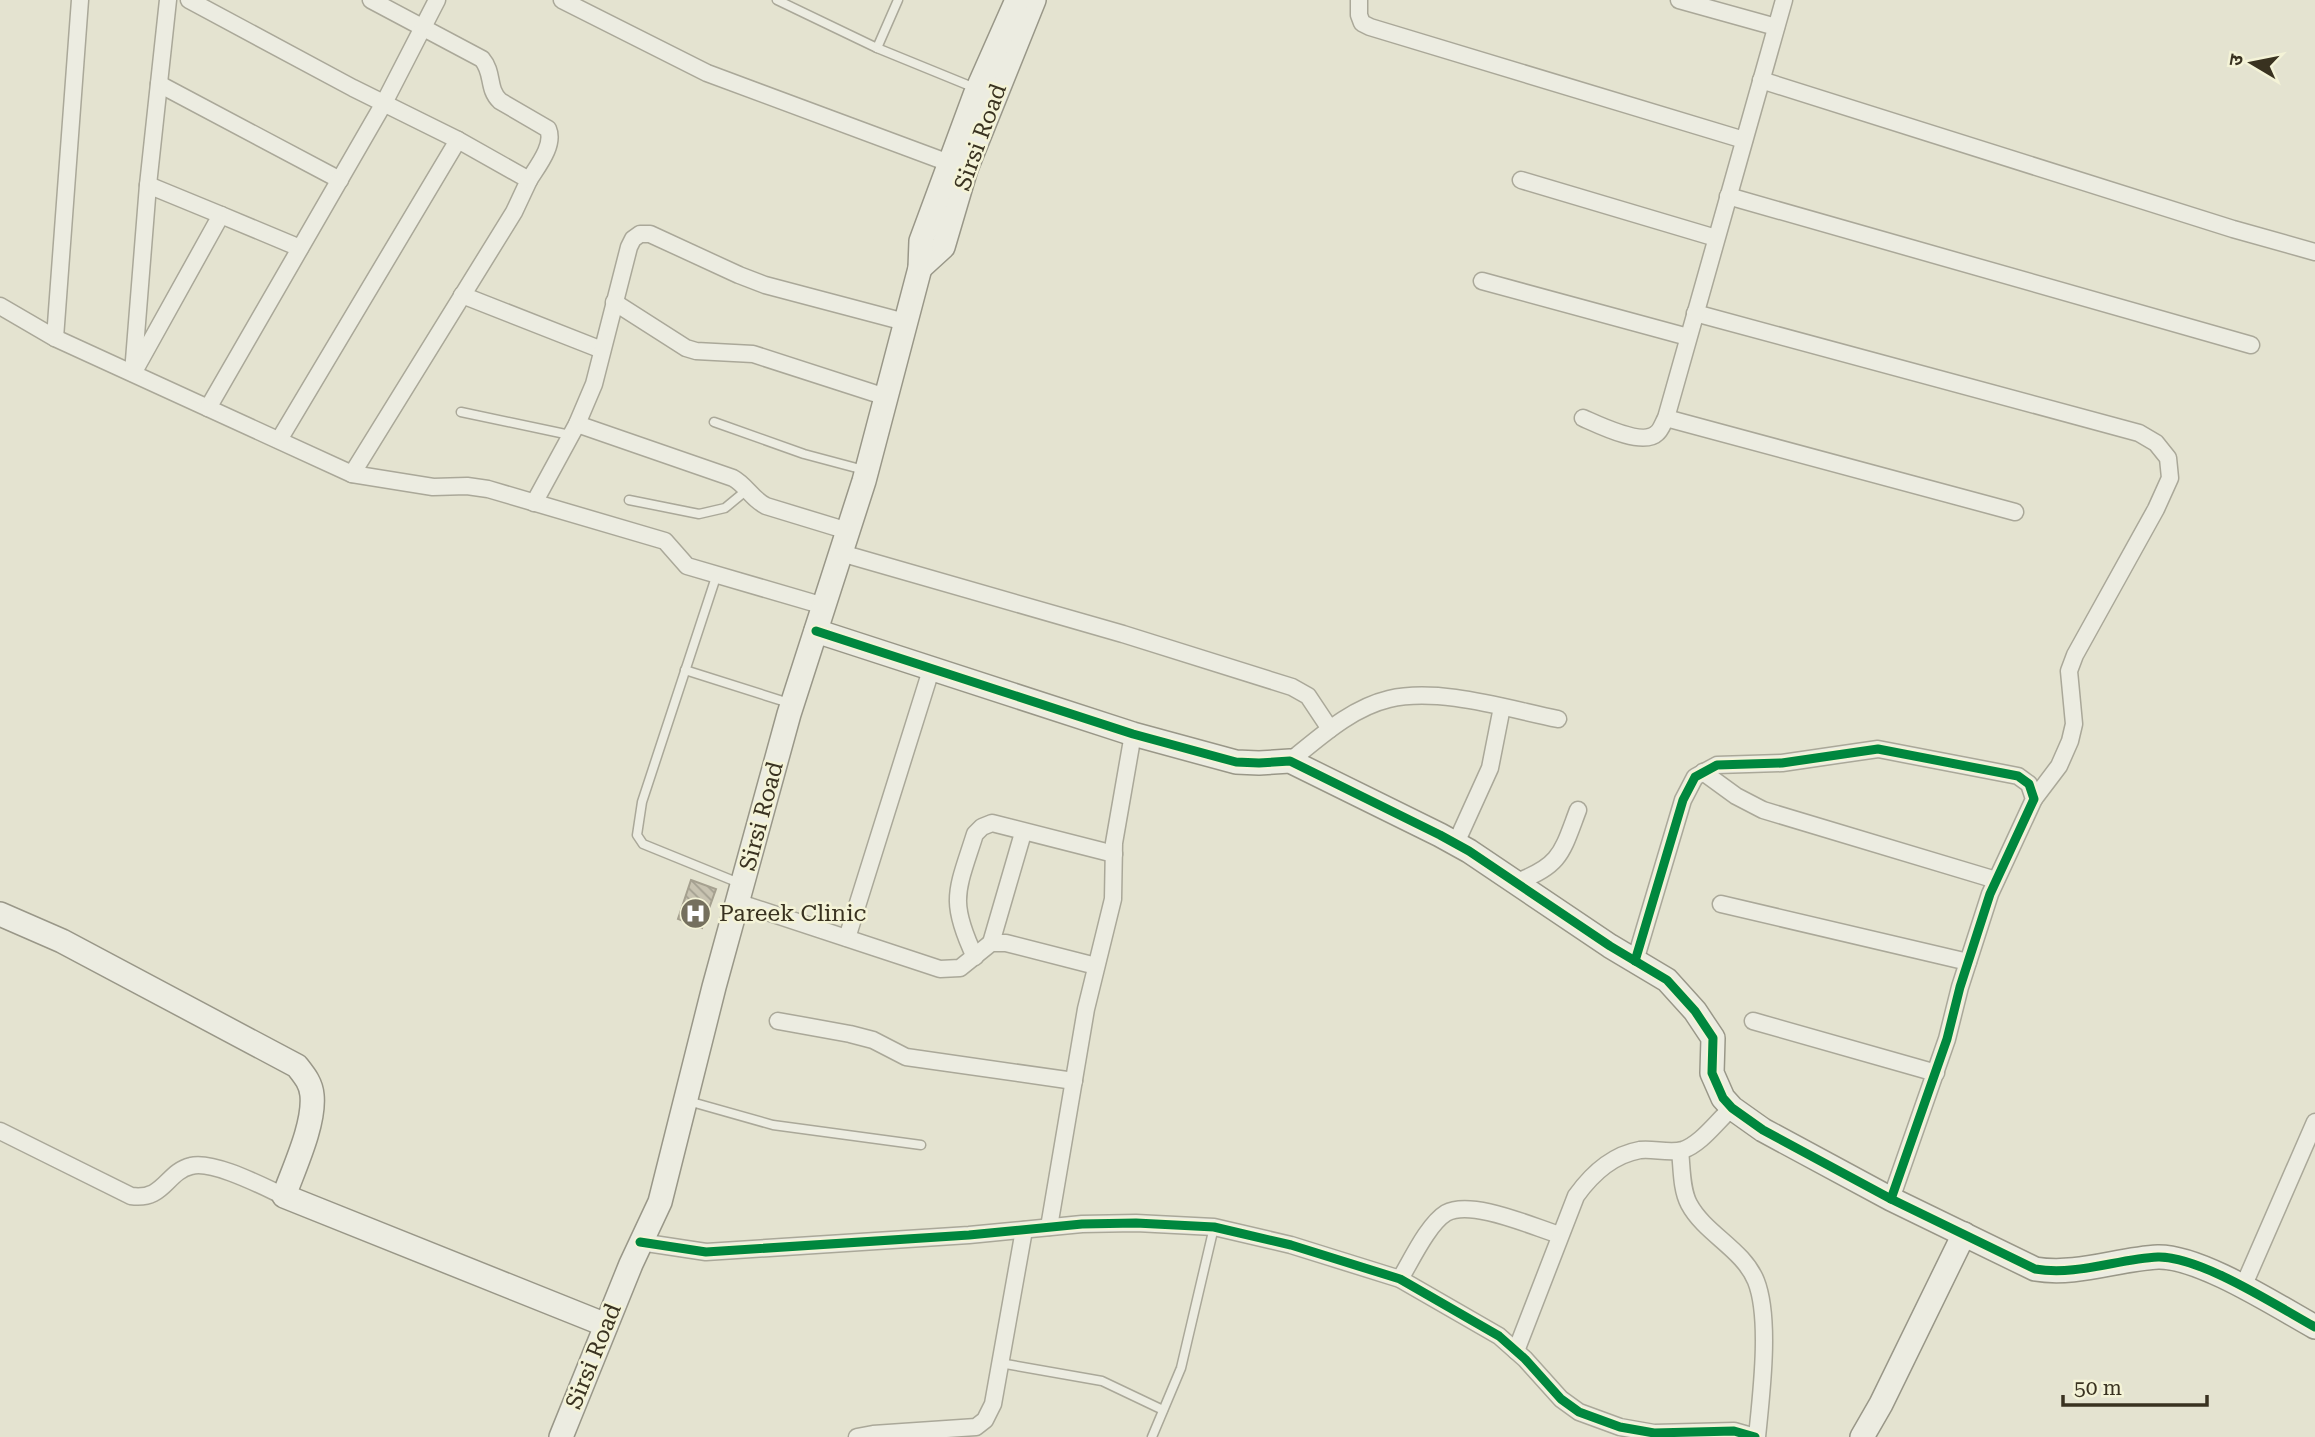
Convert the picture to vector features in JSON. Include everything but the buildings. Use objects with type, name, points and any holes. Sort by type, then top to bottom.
[{"type":"street","points":[[55,338],[80,0]]},
{"type":"street","points":[[133,373],[148,185],[168,0]]},
{"type":"street","points":[[188,0],[530,180]]},
{"type":"street","points":[[352,474],[514,212],[550,143],[551,136],[548,130],[494,95],[491,75],[482,59],[371,0]]},
{"type":"street","points":[[208,408],[384,103],[437,0]]},
{"type":"street","points":[[562,0],[707,73],[958,166]]},
{"type":"street","name":"Sirsi Road","points":[[561,1437],[640,1242],[660,1202],[739,893],[792,704],[867,471],[920,268],[943,247],[958,166],[978,89],[1017,0]]},
{"type":"street","name":"Sirsi Road","points":[[958,166],[1034,0]]},
{"type":"street","points":[[1359,0],[1362,23],[1370,27],[1744,140]]},
{"type":"street","points":[[1679,0],[1776,27]]},
{"type":"street","points":[[1583,418],[1633,438],[1648,438],[1657,433],[1665,418],[1784,0]]},
{"type":"street","points":[[1761,80],[2220,225],[2315,252]]},
{"type":"street","points":[[159,84],[340,180]]},
{"type":"street","points":[[279,440],[458,141]]},
{"type":"street","points":[[1521,180],[1716,238]]},
{"type":"street","points":[[148,185],[300,248]]},
{"type":"street","points":[[1728,196],[2251,345]]},
{"type":"street","points":[[133,373],[221,215]]},
{"type":"street","points":[[534,503],[594,384],[624,262],[633,239],[640,234],[650,233],[765,285],[905,321]]},
{"type":"street","points":[[1482,281],[1688,337]]},
{"type":"street","points":[[463,295],[602,350]]},
{"type":"street","points":[[614,302],[686,348],[753,354],[886,397]]},
{"type":"street","points":[[0,306],[55,338],[352,474],[433,487],[467,486],[488,489],[665,541],[687,566],[824,606]]},
{"type":"street","points":[[1695,313],[2139,433],[2156,443],[2168,458],[2170,478],[2075,655],[2069,671],[2074,724],[2070,741],[2059,766],[2034,799],[1996,880],[1968,962],[1936,1073],[1891,1199]]},
{"type":"street","points":[[1665,418],[2015,512]]},
{"type":"street","points":[[573,430],[733,478],[748,489],[756,501],[766,506],[848,531]]},
{"type":"street","points":[[841,553],[1123,634],[1292,687],[1308,696],[1330,729]]},
{"type":"street","points":[[816,631],[1133,734],[1236,762],[1290,761],[1456,844],[1667,980],[1695,1011],[1713,1038],[1712,1073],[1723,1098],[1732,1108],[1763,1130],[1891,1199],[2035,1269],[2049,1272],[2070,1270],[2159,1257],[2185,1261],[2243,1287],[2315,1327]]},
{"type":"street","points":[[847,938],[931,670]]},
{"type":"street","points":[[1290,761],[1330,729],[1365,708],[1387,699],[1409,695],[1440,695],[1558,719]]},
{"type":"street","points":[[1456,844],[1490,768],[1502,707]]},
{"type":"street","points":[[1049,1227],[1086,1009],[1113,899],[1114,854],[1133,734]]},
{"type":"street","points":[[1635,961],[1683,800],[1695,777],[1717,765],[1782,763],[1878,749],[2018,776],[2029,784],[2034,799]]},
{"type":"street","points":[[1703,772],[1736,796],[1763,810],[1996,880]]},
{"type":"street","points":[[1516,882],[1540,874],[1549,867],[1567,841],[1578,810]]},
{"type":"street","points":[[975,957],[961,929],[957,893],[975,834],[982,827],[992,823],[1114,854]]},
{"type":"street","points":[[739,893],[847,938],[940,969],[960,968],[991,943],[1023,833]]},
{"type":"street","points":[[1721,904],[1968,962]]},
{"type":"street","points":[[0,914],[62,941],[297,1066],[307,1078],[312,1094],[311,1116],[284,1196]]},
{"type":"street","points":[[991,943],[1006,943],[1097,965]]},
{"type":"street","points":[[778,1021],[873,1040],[906,1057],[1074,1082]]},
{"type":"street","points":[[1753,1021],[1936,1073]]},
{"type":"street","points":[[1516,1351],[1576,1196],[1588,1178],[1607,1163],[1639,1150],[1680,1151],[1697,1143],[1732,1108]]},
{"type":"street","points":[[2243,1287],[2315,1122]]},
{"type":"street","points":[[0,1131],[131,1196],[142,1198],[159,1191],[181,1171],[193,1165],[226,1171],[606,1325]]},
{"type":"street","points":[[640,1242],[706,1252],[1049,1227],[1136,1223],[1214,1227],[1291,1245],[1400,1279],[1499,1336],[1561,1399],[1578,1412],[1620,1427],[1654,1433],[1734,1431],[1756,1437],[1764,1354],[1761,1301],[1756,1280],[1744,1263],[1701,1220],[1689,1203],[1680,1151]]},
{"type":"street","points":[[1400,1279],[1432,1227],[1446,1213],[1463,1209],[1482,1210],[1560,1235]]},
{"type":"street","points":[[857,1437],[873,1434],[980,1432],[993,1404],[1024,1230]]},
{"type":"street","points":[[1862,1437],[1881,1404],[1964,1234]]},
{"type":"lane","points":[[777,0],[877,48],[978,89]]},
{"type":"lane","points":[[877,48],[898,0]]},
{"type":"lane","points":[[461,412],[573,430]]},
{"type":"lane","points":[[714,422],[804,454],[867,471]]},
{"type":"lane","points":[[629,500],[706,514],[725,508],[748,489]]},
{"type":"lane","points":[[717,575],[642,803],[637,835],[643,844],[739,893]]},
{"type":"lane","points":[[685,670],[792,704]]},
{"type":"lane","points":[[685,1101],[773,1125],[921,1146]]},
{"type":"lane","points":[[1152,1437],[1184,1357],[1214,1227]]},
{"type":"lane","points":[[1000,1363],[1102,1381],[1163,1410]]},
{"type":"cycle path","points":[[816,631],[1133,734],[1236,762],[1290,761],[1469,851],[1610,946],[1667,980],[1695,1011],[1713,1038],[1712,1073],[1723,1098],[1732,1108],[1763,1130],[1891,1199],[2035,1269],[2082,1269],[2143,1258],[2175,1259],[2216,1273],[2315,1327]]},
{"type":"cycle path","points":[[1635,961],[1683,800],[1695,777],[1717,765],[1782,763],[1878,749],[2018,776],[2029,784],[2034,799],[1990,894],[1960,987],[1947,1039],[1891,1199]]},
{"type":"cycle path","points":[[640,1242],[706,1252],[969,1235],[1082,1224],[1136,1223],[1214,1227],[1291,1245],[1400,1279],[1499,1336],[1525,1359],[1561,1399],[1579,1412],[1620,1427],[1654,1433],[1734,1431],[1755,1437]]},
{"type":"place","name":"Pareek Clinic","points":[[696,913]]}]
